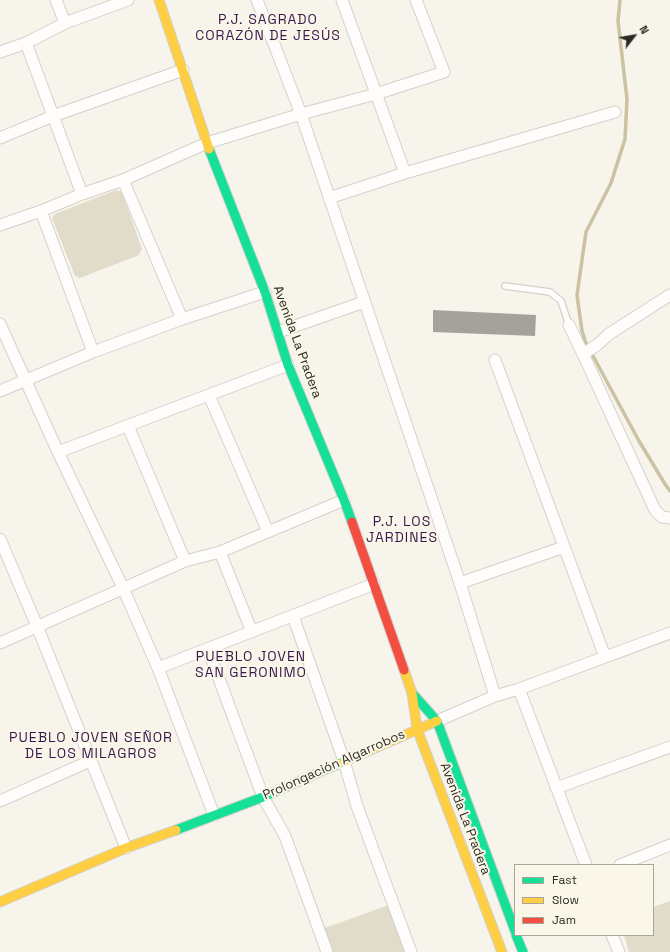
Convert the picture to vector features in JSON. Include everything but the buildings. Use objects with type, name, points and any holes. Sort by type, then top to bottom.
[{"type":"street","points":[[56,0],[65,23]]},
{"type":"street","points":[[0,52],[26,44],[65,23],[128,0]]},
{"type":"street","name":"Avenida La Pradera","points":[[159,0],[207,143],[265,292],[288,365],[344,500],[412,693],[417,729],[502,952]]},
{"type":"street","points":[[257,0],[301,114],[460,583],[494,696]]},
{"type":"street","points":[[342,0],[405,173]]},
{"type":"street","points":[[0,225],[123,180],[207,143],[301,114],[376,94],[444,72],[416,0]]},
{"type":"street","points":[[26,44],[82,194]]},
{"type":"street","points":[[0,138],[53,116],[183,70]]},
{"type":"street","points":[[329,198],[405,173],[615,112]]},
{"type":"street","points":[[123,180],[182,319]]},
{"type":"street","points":[[41,211],[93,352]]},
{"type":"street","points":[[0,391],[93,352],[182,319],[265,292]]},
{"type":"street","points":[[588,352],[609,334],[668,301]]},
{"type":"street","points":[[278,332],[364,302]]},
{"type":"street","points":[[0,324],[58,452],[123,588],[158,668],[214,815]]},
{"type":"street","points":[[568,324],[588,352],[655,510],[662,517],[670,518]]},
{"type":"street","points":[[495,360],[605,657]]},
{"type":"street","points":[[58,452],[288,365]]},
{"type":"street","points":[[209,395],[268,532]]},
{"type":"street","points":[[128,426],[185,561]]},
{"type":"street","points":[[0,643],[185,561],[220,552],[344,500]]},
{"type":"street","points":[[0,539],[37,626],[126,848]]},
{"type":"street","points":[[460,583],[564,547]]},
{"type":"street","points":[[220,552],[252,632]]},
{"type":"street","points":[[158,668],[374,584]]},
{"type":"street","points":[[294,616],[344,761],[356,806],[412,952]]},
{"type":"street","name":"Prolongación Algarrobos","points":[[0,902],[126,848],[263,796],[494,696],[519,689],[670,633]]},
{"type":"street","points":[[208,649],[263,796],[285,836],[327,952]]},
{"type":"street","points":[[519,689],[586,864]]},
{"type":"street","name":"Avenida La Pradera","points":[[412,693],[437,721],[514,928]]},
{"type":"street","points":[[556,788],[670,748]]},
{"type":"street","points":[[1,797],[90,761]]},
{"type":"street","points":[[622,864],[670,845]]},
{"type":"street","points":[[516,936],[523,952]]},
{"type":"street","points":[[612,936],[619,952]]},
{"type":"lane","points":[[505,286],[550,292],[561,301],[568,324]]},
{"type":"shaded area","points":[[116,190],[122,192],[142,249],[139,255],[80,278],[75,276],[52,218],[55,214]]},
{"type":"shaded area","points":[[670,901],[670,952],[629,952],[624,936],[654,936],[654,907]]},
{"type":"shaded area","points":[[389,905],[406,952],[330,952],[322,929]]},
{"type":"waterway","points":[[620,0],[618,21],[627,99],[625,139],[611,183],[586,232],[577,295],[582,331],[586,343],[639,441],[670,491]]},
{"type":"traffic: fast","points":[[209,149],[265,292],[288,365],[352,522]]},
{"type":"traffic: fast","points":[[412,693],[437,721],[514,928]]},
{"type":"traffic: fast","points":[[176,830],[263,797],[343,762]]},
{"type":"traffic: fast","points":[[516,936],[523,952]]},
{"type":"traffic: slow","points":[[159,0],[209,149]]},
{"type":"traffic: slow","points":[[404,670],[412,693],[417,729],[502,952]]},
{"type":"traffic: slow","points":[[343,762],[437,721]]},
{"type":"traffic: slow","points":[[0,902],[126,848],[176,830]]},
{"type":"traffic: jam","points":[[352,522],[404,670]]},
{"type":"district","name":"P.J. SAGRADO CORAZÓN DE JESÚS","points":[[268,28]]},
{"type":"district","name":"P.J. LOS JARDINES","points":[[402,530]]},
{"type":"district","name":"PUEBLO JOVEN SAN GERONIMO","points":[[251,666]]},
{"type":"district","name":"PUEBLO JOVEN SEÑOR DE LOS MILAGROS","points":[[91,746]]}]
